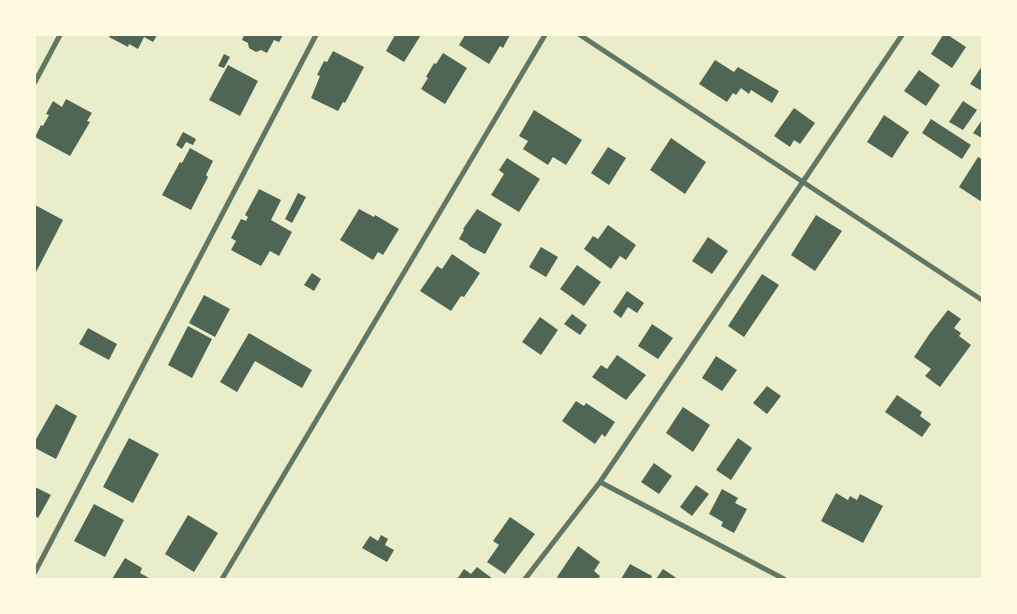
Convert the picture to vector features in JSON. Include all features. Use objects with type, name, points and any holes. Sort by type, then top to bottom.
[{"type":"street","points":[[35,82],[60,35]]},
{"type":"street","points":[[35,572],[316,35]]},
{"type":"street","points":[[222,579],[545,35]]},
{"type":"street","points":[[580,35],[982,300]]},
{"type":"street","points":[[525,579],[600,482],[902,35]]},
{"type":"street","points":[[600,482],[784,579]]},
{"type":"building","points":[[110,35],[157,35],[153,42],[144,37],[138,49],[129,44],[128,47],[109,37]]},
{"type":"building","points":[[244,35],[283,35],[279,42],[274,40],[267,53],[261,50],[256,52],[249,48],[248,43],[242,40]]},
{"type":"building","points":[[395,35],[421,35],[404,62],[386,51]]},
{"type":"building","points":[[465,35],[510,35],[503,48],[500,46],[489,64],[459,45]]},
{"type":"building","points":[[943,35],[948,35],[966,47],[952,68],[931,54]]},
{"type":"building","points":[[333,51],[364,67],[345,103],[343,102],[338,111],[311,98],[320,76],[317,75],[324,61],[327,62]]},
{"type":"building","points":[[443,53],[467,68],[445,104],[421,89],[434,63],[436,64]]},
{"type":"building","points":[[224,54],[230,57],[224,68],[218,66]]},
{"type":"building","points":[[715,60],[734,72],[738,67],[779,91],[772,103],[751,90],[749,94],[741,88],[736,95],[733,93],[727,102],[699,84]]},
{"type":"building","points":[[228,65],[258,81],[240,116],[209,100]]},
{"type":"building","points":[[982,66],[982,91],[970,84]]},
{"type":"building","points":[[919,70],[940,85],[926,106],[904,91]]},
{"type":"building","points":[[66,99],[92,113],[87,121],[90,122],[70,156],[35,137],[49,115],[46,114],[53,101],[62,107]]},
{"type":"building","points":[[963,101],[977,110],[963,130],[949,122]]},
{"type":"building","points":[[794,108],[815,123],[800,144],[794,140],[790,147],[774,136]]},
{"type":"building","points":[[534,110],[582,140],[566,165],[553,157],[548,165],[523,149],[528,141],[519,136]]},
{"type":"building","points":[[884,115],[909,132],[892,158],[867,142]]},
{"type":"building","points":[[931,119],[971,145],[962,159],[922,133]]},
{"type":"building","points":[[982,120],[982,138],[973,133]]},
{"type":"building","points":[[183,132],[196,139],[193,145],[186,142],[182,149],[176,145]]},
{"type":"building","points":[[671,138],[706,162],[685,194],[650,170]]},
{"type":"building","points":[[608,147],[626,158],[609,185],[591,173]]},
{"type":"building","points":[[190,148],[213,161],[206,175],[208,177],[191,210],[162,195]]},
{"type":"building","points":[[978,157],[982,159],[982,202],[959,187]]},
{"type":"building","points":[[507,158],[540,179],[519,212],[491,195],[504,174],[499,170]]},
{"type":"building","points":[[259,189],[281,200],[271,220],[292,232],[279,256],[270,251],[261,266],[231,250],[236,241],[231,238],[241,219],[246,221],[248,217],[245,215]]},
{"type":"building","points":[[298,193],[306,197],[292,223],[285,219]]},
{"type":"building","points":[[35,205],[63,220],[35,274]]},
{"type":"building","points":[[359,209],[374,217],[375,215],[399,229],[383,255],[378,252],[373,260],[340,240]]},
{"type":"building","points":[[477,209],[502,224],[485,254],[459,239],[463,229]]},
{"type":"building","points":[[816,215],[842,231],[815,271],[791,255]]},
{"type":"building","points":[[608,225],[636,245],[626,260],[620,256],[611,269],[584,249],[593,236],[598,239]]},
{"type":"building","points":[[708,237],[728,251],[712,274],[692,261]]},
{"type":"building","points":[[541,247],[558,257],[546,277],[529,267]]},
{"type":"building","points":[[452,254],[480,273],[464,297],[461,296],[451,311],[420,291],[437,266],[442,269]]},
{"type":"building","points":[[577,265],[601,282],[584,306],[560,289]]},
{"type":"building","points":[[312,273],[321,279],[314,291],[304,285]]},
{"type":"building","points":[[762,274],[779,285],[744,337],[728,326]]},
{"type":"building","points":[[627,291],[644,303],[637,313],[628,307],[621,318],[613,312]]},
{"type":"building","points":[[204,295],[230,309],[215,337],[189,323]]},
{"type":"building","points":[[948,310],[961,319],[954,328],[961,333],[959,336],[971,345],[940,387],[925,376],[931,369],[914,357]]},
{"type":"building","points":[[572,314],[587,325],[580,335],[564,324]]},
{"type":"building","points":[[540,317],[558,330],[541,355],[522,342]]},
{"type":"building","points":[[652,324],[673,338],[658,359],[638,346]]},
{"type":"building","points":[[188,326],[212,339],[192,378],[168,365]]},
{"type":"building","points":[[88,328],[117,344],[109,360],[79,344]]},
{"type":"building","points":[[249,333],[312,370],[302,388],[255,361],[237,392],[220,382]]},
{"type":"building","points":[[617,355],[646,375],[626,400],[592,377],[601,365],[607,369]]},
{"type":"building","points":[[716,356],[737,370],[722,391],[702,378]]},
{"type":"building","points":[[767,386],[781,396],[767,414],[753,403]]},
{"type":"building","points":[[897,395],[922,412],[920,416],[931,424],[922,437],[885,412]]},
{"type":"building","points":[[576,401],[584,406],[586,403],[615,422],[605,437],[602,434],[595,444],[562,421]]},
{"type":"building","points":[[56,404],[77,416],[56,459],[35,448],[35,441]]},
{"type":"building","points":[[683,407],[710,425],[693,452],[666,433]]},
{"type":"building","points":[[129,438],[159,454],[133,503],[103,487]]},
{"type":"building","points":[[738,438],[752,448],[731,480],[716,470]]},
{"type":"building","points":[[654,463],[672,476],[659,494],[641,482]]},
{"type":"building","points":[[696,485],[709,494],[692,516],[680,507]]},
{"type":"building","points":[[35,487],[51,495],[38,518],[35,516]]},
{"type":"building","points":[[722,489],[738,498],[735,503],[747,509],[734,533],[721,526],[723,522],[709,514]]},
{"type":"building","points":[[836,493],[848,500],[850,496],[857,500],[860,494],[883,506],[863,543],[821,521]]},
{"type":"building","points":[[94,504],[124,520],[105,557],[74,541]]},
{"type":"building","points":[[188,515],[218,533],[194,572],[165,554]]},
{"type":"building","points":[[510,517],[535,534],[505,574],[487,562],[499,545],[493,541]]},
{"type":"building","points":[[381,535],[388,539],[385,545],[394,550],[387,562],[362,548],[370,536],[378,541]]},
{"type":"building","points":[[578,546],[600,562],[594,571],[600,576],[598,579],[560,579],[557,577]]},
{"type":"building","points":[[125,558],[142,568],[140,573],[151,579],[112,579]]},
{"type":"building","points":[[630,564],[652,576],[651,579],[621,579]]},
{"type":"building","points":[[477,567],[493,579],[457,579],[464,569],[471,574]]},
{"type":"building","points":[[663,569],[678,579],[656,579]]}]
